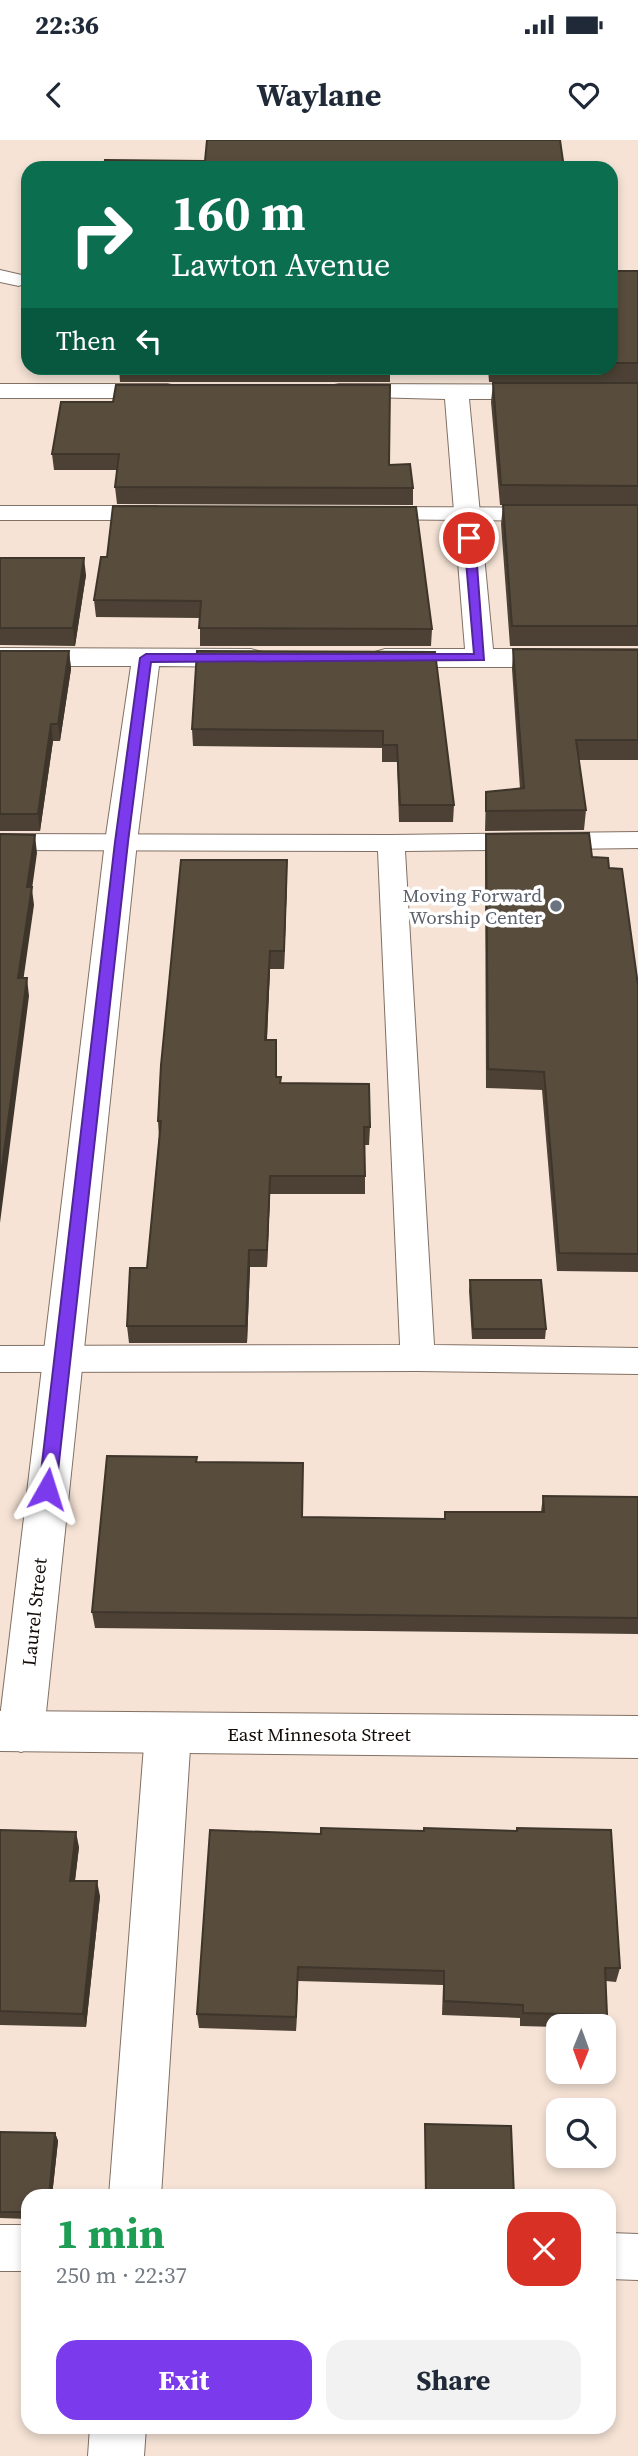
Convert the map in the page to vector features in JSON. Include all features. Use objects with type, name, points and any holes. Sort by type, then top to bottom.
[{"type":"street","points":[[0,391],[194,391]]},
{"type":"street","points":[[318,391],[638,392]]},
{"type":"street","points":[[456,391],[480,658]]},
{"type":"street","points":[[0,657],[271,658]]},
{"type":"street","name":"Laurel Street","points":[[10,1732],[62,1359],[121,842],[146,658]]},
{"type":"street","points":[[355,658],[638,658]]},
{"type":"street","name":"East Minnesota Street","points":[[10,1732],[638,1737]]},
{"type":"street","points":[[135,2189],[168,1733]]},
{"type":"street","points":[[116,2456],[118,2434]]},
{"type":"lane","points":[[0,513],[180,513]]},
{"type":"lane","points":[[344,514],[638,515]]},
{"type":"lane","points":[[0,842],[391,843],[638,840]]},
{"type":"lane","points":[[391,843],[418,1358]]},
{"type":"lane","points":[[0,1359],[418,1358],[638,1362]]},
{"type":"lane","points":[[0,2248],[21,2248]]},
{"type":"lane","points":[[616,2256],[638,2257]]},
{"type":"building","points":[[207,140],[560,140],[563,161],[205,161]]},
{"type":"building","points":[[105,160],[205,161],[105,161]]},
{"type":"building","points":[[618,271],[638,271],[638,363],[618,363]]},
{"type":"building","points":[[493,383],[638,383],[638,486],[501,485]]},
{"type":"building","points":[[116,385],[390,385],[389,465],[410,464],[413,488],[115,487],[119,454],[52,454],[61,402],[113,402]]},
{"type":"building","points":[[503,505],[638,505],[638,626],[512,626]]},
{"type":"building","points":[[113,506],[416,507],[432,629],[199,628],[201,601],[94,600],[101,557],[107,557]]},
{"type":"building","points":[[0,558],[84,558],[73,628],[0,628]]},
{"type":"building","points":[[513,649],[638,650],[638,740],[576,740],[586,810],[486,811],[486,792],[524,788]]},
{"type":"building","points":[[0,651],[69,651],[58,724],[51,724],[38,814],[0,814]]},
{"type":"building","points":[[197,651],[435,652],[454,805],[400,805],[397,745],[383,745],[383,731],[192,729]]},
{"type":"building","points":[[589,833],[592,857],[608,858],[609,868],[622,869],[638,985],[638,1254],[559,1253],[544,1072],[488,1069],[486,834]]},
{"type":"building","points":[[0,834],[35,835],[27,887],[32,887],[18,978],[27,978],[0,1182]]},
{"type":"building","points":[[181,860],[287,860],[284,951],[270,951],[265,1040],[276,1040],[276,1077],[281,1077],[280,1083],[369,1084],[370,1127],[364,1127],[365,1176],[270,1176],[267,1250],[249,1250],[246,1326],[127,1326],[130,1268],[147,1268],[161,1121],[158,1121],[161,1065]]},
{"type":"building","points":[[470,1280],[541,1280],[546,1329],[473,1329]]},
{"type":"building","points":[[107,1456],[197,1457],[196,1462],[303,1463],[302,1517],[445,1519],[445,1512],[544,1512],[543,1496],[638,1497],[638,1618],[92,1612]]},
{"type":"building","points":[[321,1828],[424,1831],[424,1828],[611,1830],[620,1968],[605,1968],[607,2014],[523,2013],[523,2005],[444,2001],[444,1971],[298,1967],[296,2017],[197,2014],[210,1830],[321,1834]]},
{"type":"building","points":[[0,1830],[76,1832],[70,1881],[97,1881],[83,2014],[0,2011]]},
{"type":"building","points":[[425,2124],[511,2126],[514,2189],[426,2189]]},
{"type":"building","points":[[0,2132],[55,2133],[50,2189],[21,2189],[21,2212],[0,2212]]},
{"type":"place","name":"Moving Forward Worship Center","points":[[556,906]]},
{"type":"route","points":[[47,1489],[121,842],[146,658],[480,658],[469,538]]}]
